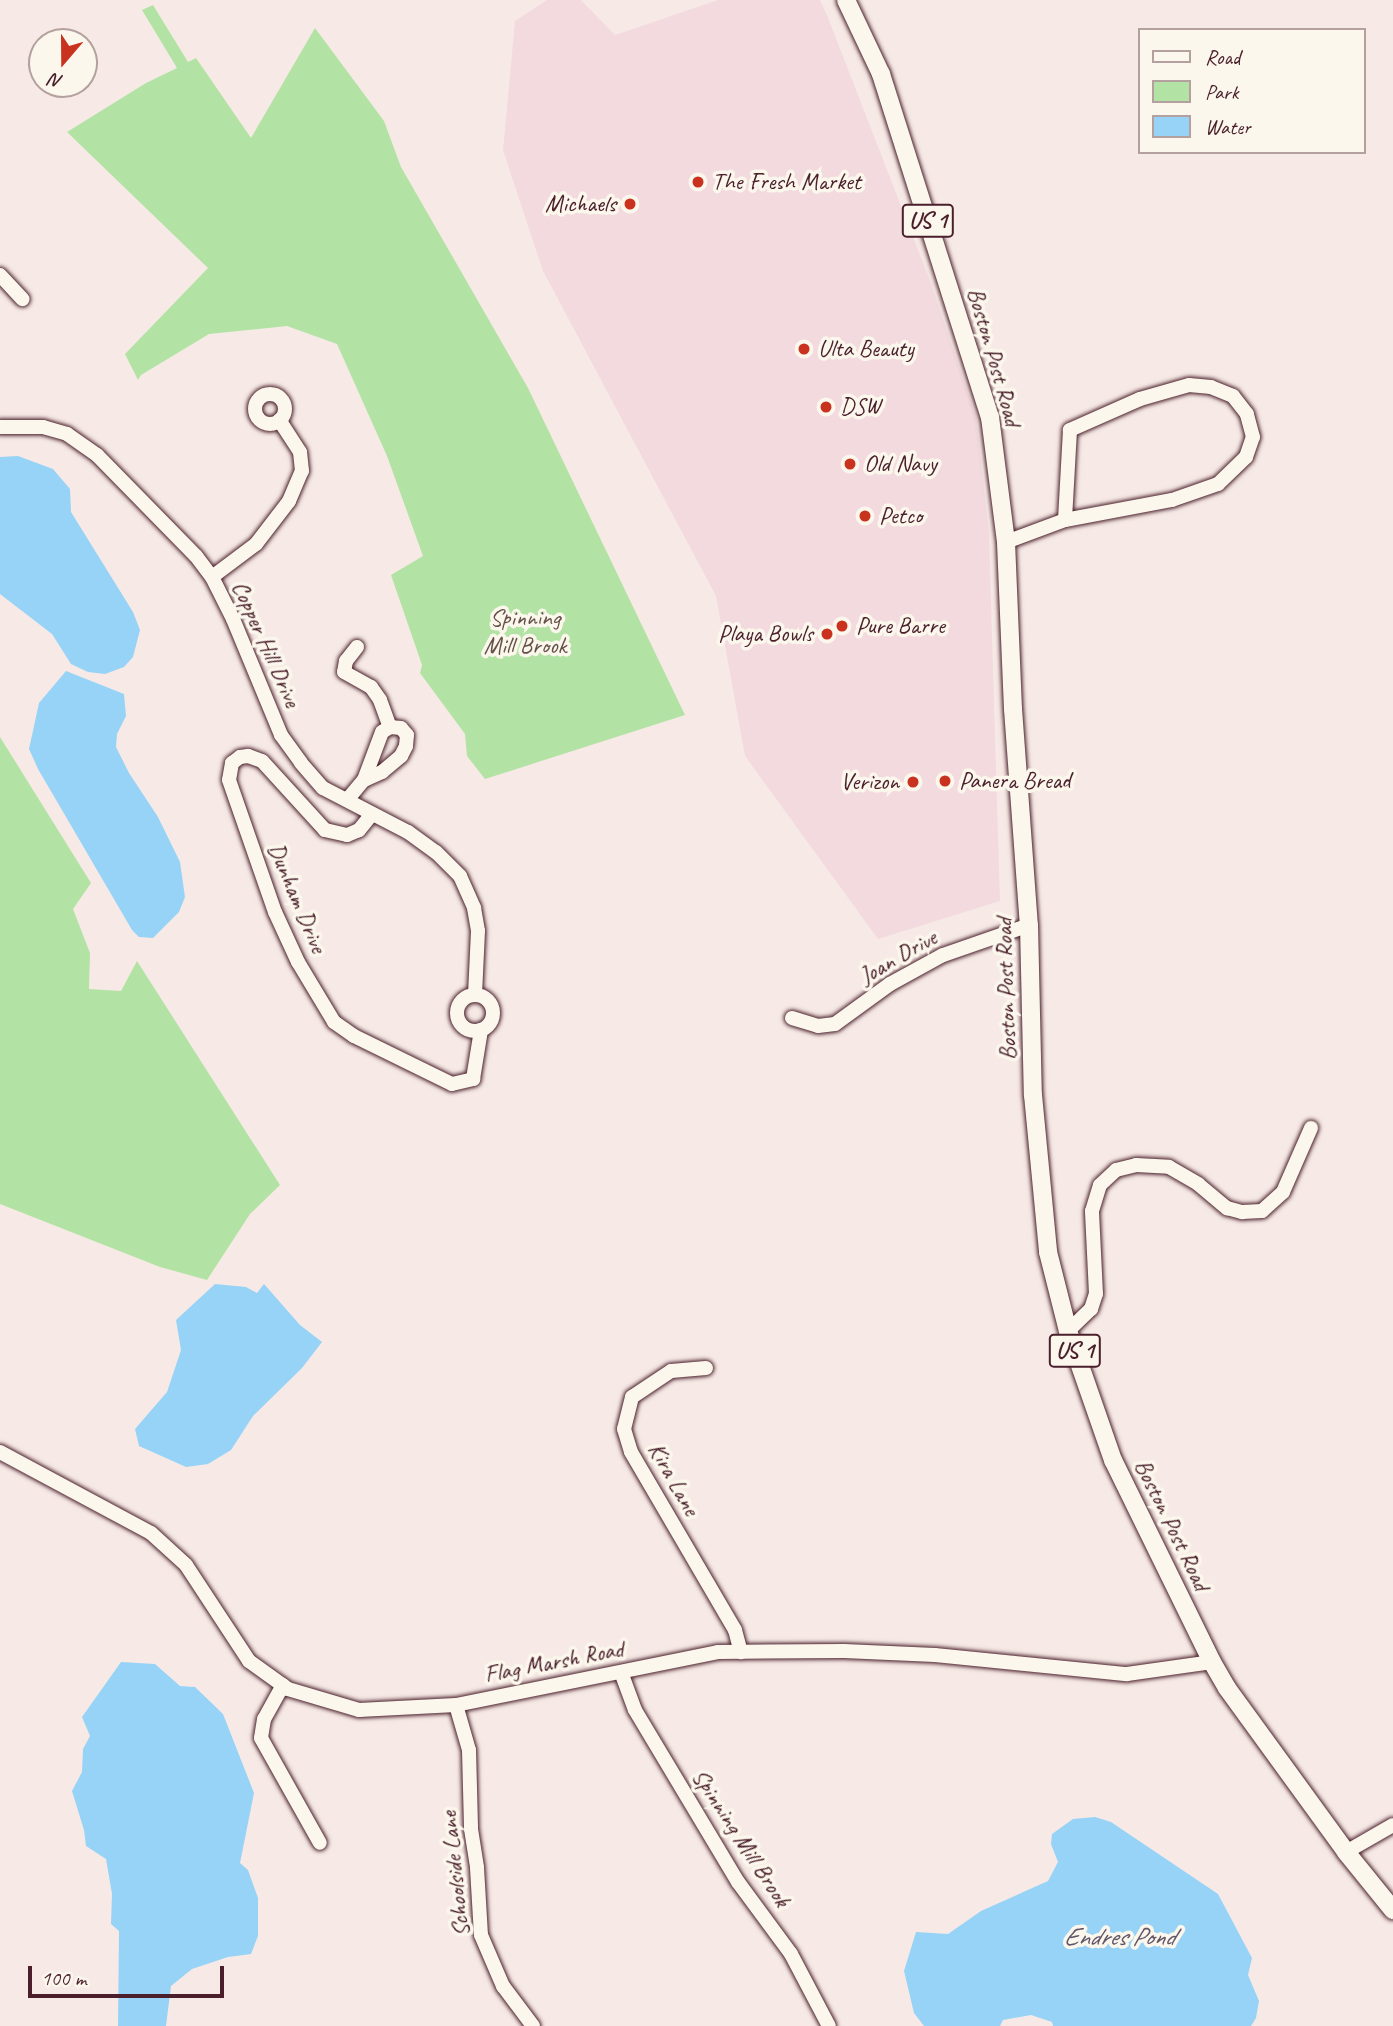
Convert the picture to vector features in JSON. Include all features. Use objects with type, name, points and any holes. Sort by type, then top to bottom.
[{"type":"main road","name":"Boston Post Road","points":[[846,0],[881,74],[989,417],[1006,542],[1013,709],[1029,925],[1034,1096],[1048,1252],[1068,1331],[1114,1460],[1212,1662],[1227,1688],[1346,1853],[1393,1910]]},
{"type":"street","points":[[0,275],[22,299]]},
{"type":"street","points":[[1006,542],[1065,520],[1172,500],[1218,484],[1246,457],[1253,437],[1247,414],[1233,396],[1211,387],[1189,385],[1140,398],[1070,430],[1065,520]]},
{"type":"street","points":[[212,577],[256,544],[289,501],[298,481],[302,471],[300,452],[279,421]]},
{"type":"street","name":"Copper Hill Drive","points":[[0,427],[43,427],[66,434],[97,455],[196,556],[212,577],[233,619],[281,735],[323,788],[408,832],[436,852],[460,876],[474,908],[478,931],[475,994]]},
{"type":"street","points":[[357,647],[346,661],[345,672],[371,687],[380,700],[390,727]]},
{"type":"street","points":[[347,800],[364,780],[382,732],[390,727],[401,727],[407,735],[401,756],[382,772],[364,780]]},
{"type":"street","name":"Dunham Drive","points":[[372,814],[359,830],[346,835],[325,830],[262,761],[248,756],[240,757],[232,764],[229,780],[275,912],[298,962],[334,1021],[354,1036],[452,1084],[473,1079],[481,1030],[491,1021],[493,1011],[489,1001],[475,994]]},
{"type":"street","name":"Joan Drive","points":[[792,1018],[818,1026],[835,1024],[890,984],[943,955],[1029,925]]},
{"type":"street","points":[[475,994],[460,1002],[457,1018],[470,1031],[481,1030]]},
{"type":"street","points":[[1068,1331],[1091,1309],[1096,1294],[1092,1211],[1100,1185],[1116,1170],[1136,1165],[1169,1167],[1198,1184],[1227,1208],[1242,1212],[1262,1210],[1283,1192],[1311,1128]]},
{"type":"street","name":"Kira Lane","points":[[706,1368],[671,1371],[632,1397],[624,1429],[631,1452],[735,1630],[741,1652]]},
{"type":"street","name":"Flag Marsh Road","points":[[0,1452],[151,1533],[186,1565],[249,1661],[283,1685],[359,1710],[456,1705],[719,1652],[844,1650],[1128,1674],[1212,1662]]},
{"type":"street","name":"Spinning Mill Brook","points":[[621,1672],[635,1710],[738,1882],[791,1954],[829,2026]]},
{"type":"street","points":[[283,1685],[264,1719],[261,1738],[320,1843]]},
{"type":"street","name":"Schoolside Lane","points":[[456,1705],[469,1750],[471,1829],[477,1868],[481,1934],[503,1986],[533,2026]]},
{"type":"street","points":[[1346,1853],[1393,1825]]},
{"type":"shaded area","points":[[547,0],[581,0],[615,35],[718,0],[820,0],[929,278],[976,416],[989,534],[1000,901],[878,939],[745,756],[716,596],[543,271],[503,150],[515,21]]},
{"type":"green space","name":"Spinning Mill Brook","points":[[153,5],[188,62],[196,58],[251,138],[315,28],[384,121],[401,167],[528,388],[685,715],[485,779],[467,756],[465,734],[420,673],[422,665],[391,575],[423,556],[387,456],[337,344],[287,326],[209,334],[141,375],[138,380],[125,354],[208,268],[67,132],[146,83],[177,68],[142,10]]},
{"type":"green space","points":[[0,737],[91,883],[73,909],[90,953],[89,989],[121,991],[137,961],[280,1185],[250,1214],[207,1280],[160,1267],[0,1204]]},
{"type":"water","points":[[18,456],[53,469],[70,489],[71,512],[133,612],[140,630],[133,657],[124,667],[105,674],[88,672],[71,664],[52,634],[0,594],[0,457]]},
{"type":"water","points":[[66,671],[124,694],[126,716],[117,734],[116,747],[129,773],[158,817],[180,862],[185,897],[179,912],[153,938],[139,937],[132,930],[29,749],[39,703]]},
{"type":"water","points":[[215,1284],[246,1287],[257,1293],[264,1284],[300,1325],[322,1342],[302,1368],[253,1416],[231,1450],[208,1464],[186,1467],[139,1446],[135,1429],[167,1392],[181,1350],[176,1320]]},
{"type":"water","points":[[121,1662],[155,1664],[180,1686],[195,1687],[223,1714],[254,1793],[240,1863],[248,1870],[258,1898],[258,1936],[251,1954],[228,1957],[192,1969],[171,1986],[166,2026],[118,2026],[119,1931],[111,1924],[112,1894],[106,1859],[86,1846],[72,1791],[82,1772],[83,1749],[90,1736],[82,1717]]},
{"type":"water","name":"Endres Pond","points":[[1095,1817],[1111,1822],[1218,1894],[1252,1958],[1248,1975],[1259,2001],[1256,2018],[1251,2026],[1053,2026],[1052,2022],[1031,2015],[1003,2020],[1000,2026],[924,2026],[914,2013],[904,1971],[916,1932],[948,1934],[981,1911],[1048,1881],[1058,1862],[1051,1844],[1052,1834],[1073,1819]]},
{"type":"place","name":"The Fresh Market","points":[[698,182]]},
{"type":"place","name":"Michaels","points":[[630,204]]},
{"type":"place","name":"Ulta Beauty","points":[[804,349]]},
{"type":"place","name":"DSW","points":[[826,407]]},
{"type":"place","name":"Old Navy","points":[[850,464]]},
{"type":"place","name":"Petco","points":[[865,516]]},
{"type":"place","name":"Pure Barre","points":[[842,626]]},
{"type":"place","name":"Playa Bowls","points":[[827,634]]},
{"type":"place","name":"Panera Bread","points":[[945,781]]},
{"type":"place","name":"Verizon","points":[[913,782]]}]
